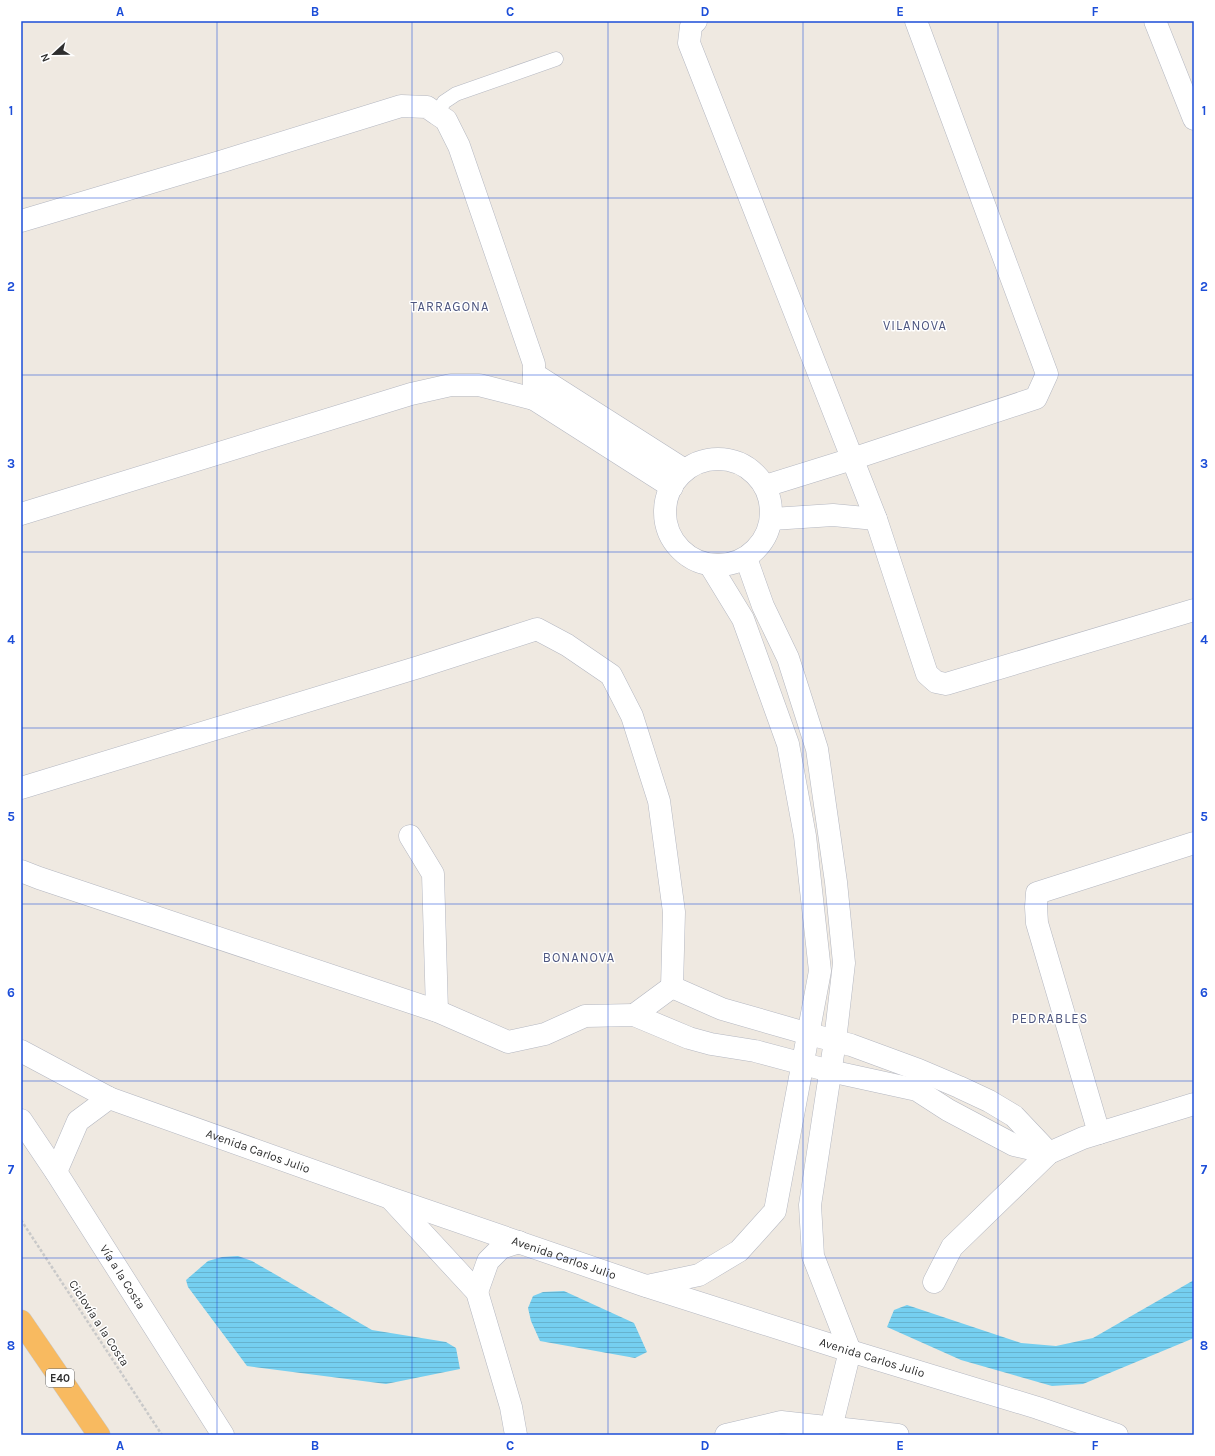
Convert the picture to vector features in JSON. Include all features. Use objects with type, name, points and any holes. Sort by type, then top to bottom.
[{"type":"highway","name":"E40","points":[[21,1321],[99,1435]]},
{"type":"street","points":[[696,21],[691,26],[689,43],[876,519],[928,674],[936,682],[946,684],[1194,610]]},
{"type":"street","points":[[765,486],[1036,398],[1047,374],[916,21]]},
{"type":"street","points":[[1155,21],[1194,120]]},
{"type":"street","points":[[21,221],[402,106],[426,107],[446,120],[459,146],[534,364],[534,399]]},
{"type":"street","points":[[534,374],[678,478]]},
{"type":"street","points":[[21,514],[411,394],[452,385],[479,384],[534,399],[678,478]]},
{"type":"street","points":[[712,458],[742,464],[765,486],[770,501],[772,519],[763,541],[746,558],[729,565],[710,565],[682,553],[666,526],[666,495],[678,478],[712,458]]},
{"type":"street","points":[[772,519],[833,515],[876,519]]},
{"type":"street","points":[[746,558],[763,606],[788,658],[817,749],[836,882],[844,963],[835,1041],[810,1205],[814,1256],[850,1351],[831,1428]]},
{"type":"street","points":[[646,1286],[699,1275],[739,1251],[775,1211],[820,971],[805,836],[788,744],[742,619],[710,565]]},
{"type":"street","points":[[21,788],[419,667],[537,629],[566,645],[611,675],[632,716],[659,801],[674,912],[672,988]]},
{"type":"street","points":[[410,836],[433,874],[437,1011]]},
{"type":"street","points":[[1099,1133],[1037,923],[1037,893],[1194,843]]},
{"type":"street","points":[[21,870],[39,878],[437,1011],[508,1042],[545,1034],[585,1016],[634,1015],[689,1038],[711,1044],[755,1051],[803,1065],[917,1090],[948,1110],[1014,1145],[1049,1153]]},
{"type":"street","points":[[672,988],[722,1009],[852,1045],[919,1070],[988,1100],[1014,1116],[1049,1153]]},
{"type":"street","points":[[634,1015],[672,988]]},
{"type":"street","name":"Avenida Carlos Julio","points":[[21,1051],[109,1098],[390,1198],[646,1286],[850,1351],[1038,1408],[1117,1435]]},
{"type":"street","points":[[56,1172],[78,1121],[109,1098]]},
{"type":"street","points":[[934,1282],[952,1247],[1049,1153],[1083,1138],[1194,1104]]},
{"type":"street","name":"Vía a la Costa","points":[[21,1120],[56,1172],[223,1435]]},
{"type":"street","points":[[390,1198],[477,1292],[511,1407],[516,1435]]},
{"type":"street","points":[[477,1292],[488,1261],[502,1248],[519,1242]]},
{"type":"street","points":[[726,1435],[781,1422],[898,1435]]},
{"type":"lane","points":[[437,114],[444,102],[456,94],[556,59]]},
{"type":"path","name":"Ciclovía a la Costa","points":[[21,1220],[162,1435]]},
{"type":"water","points":[[238,1256],[252,1261],[372,1330],[446,1342],[456,1348],[460,1369],[386,1384],[247,1366],[188,1287],[186,1280],[208,1261],[222,1257]]},
{"type":"water","points":[[1194,1280],[1194,1338],[1083,1384],[1052,1386],[961,1360],[887,1327],[894,1310],[907,1305],[1021,1343],[1056,1346],[1093,1338]]},
{"type":"water","points":[[564,1291],[634,1323],[647,1352],[635,1358],[540,1341],[531,1321],[528,1308],[533,1296],[543,1292]]},
{"type":"district","name":"TARRAGONA","points":[[450,306]]},
{"type":"district","name":"VILANOVA","points":[[915,325]]},
{"type":"district","name":"BONANOVA","points":[[579,957]]},
{"type":"district","name":"PEDRABLES","points":[[1050,1018]]}]
